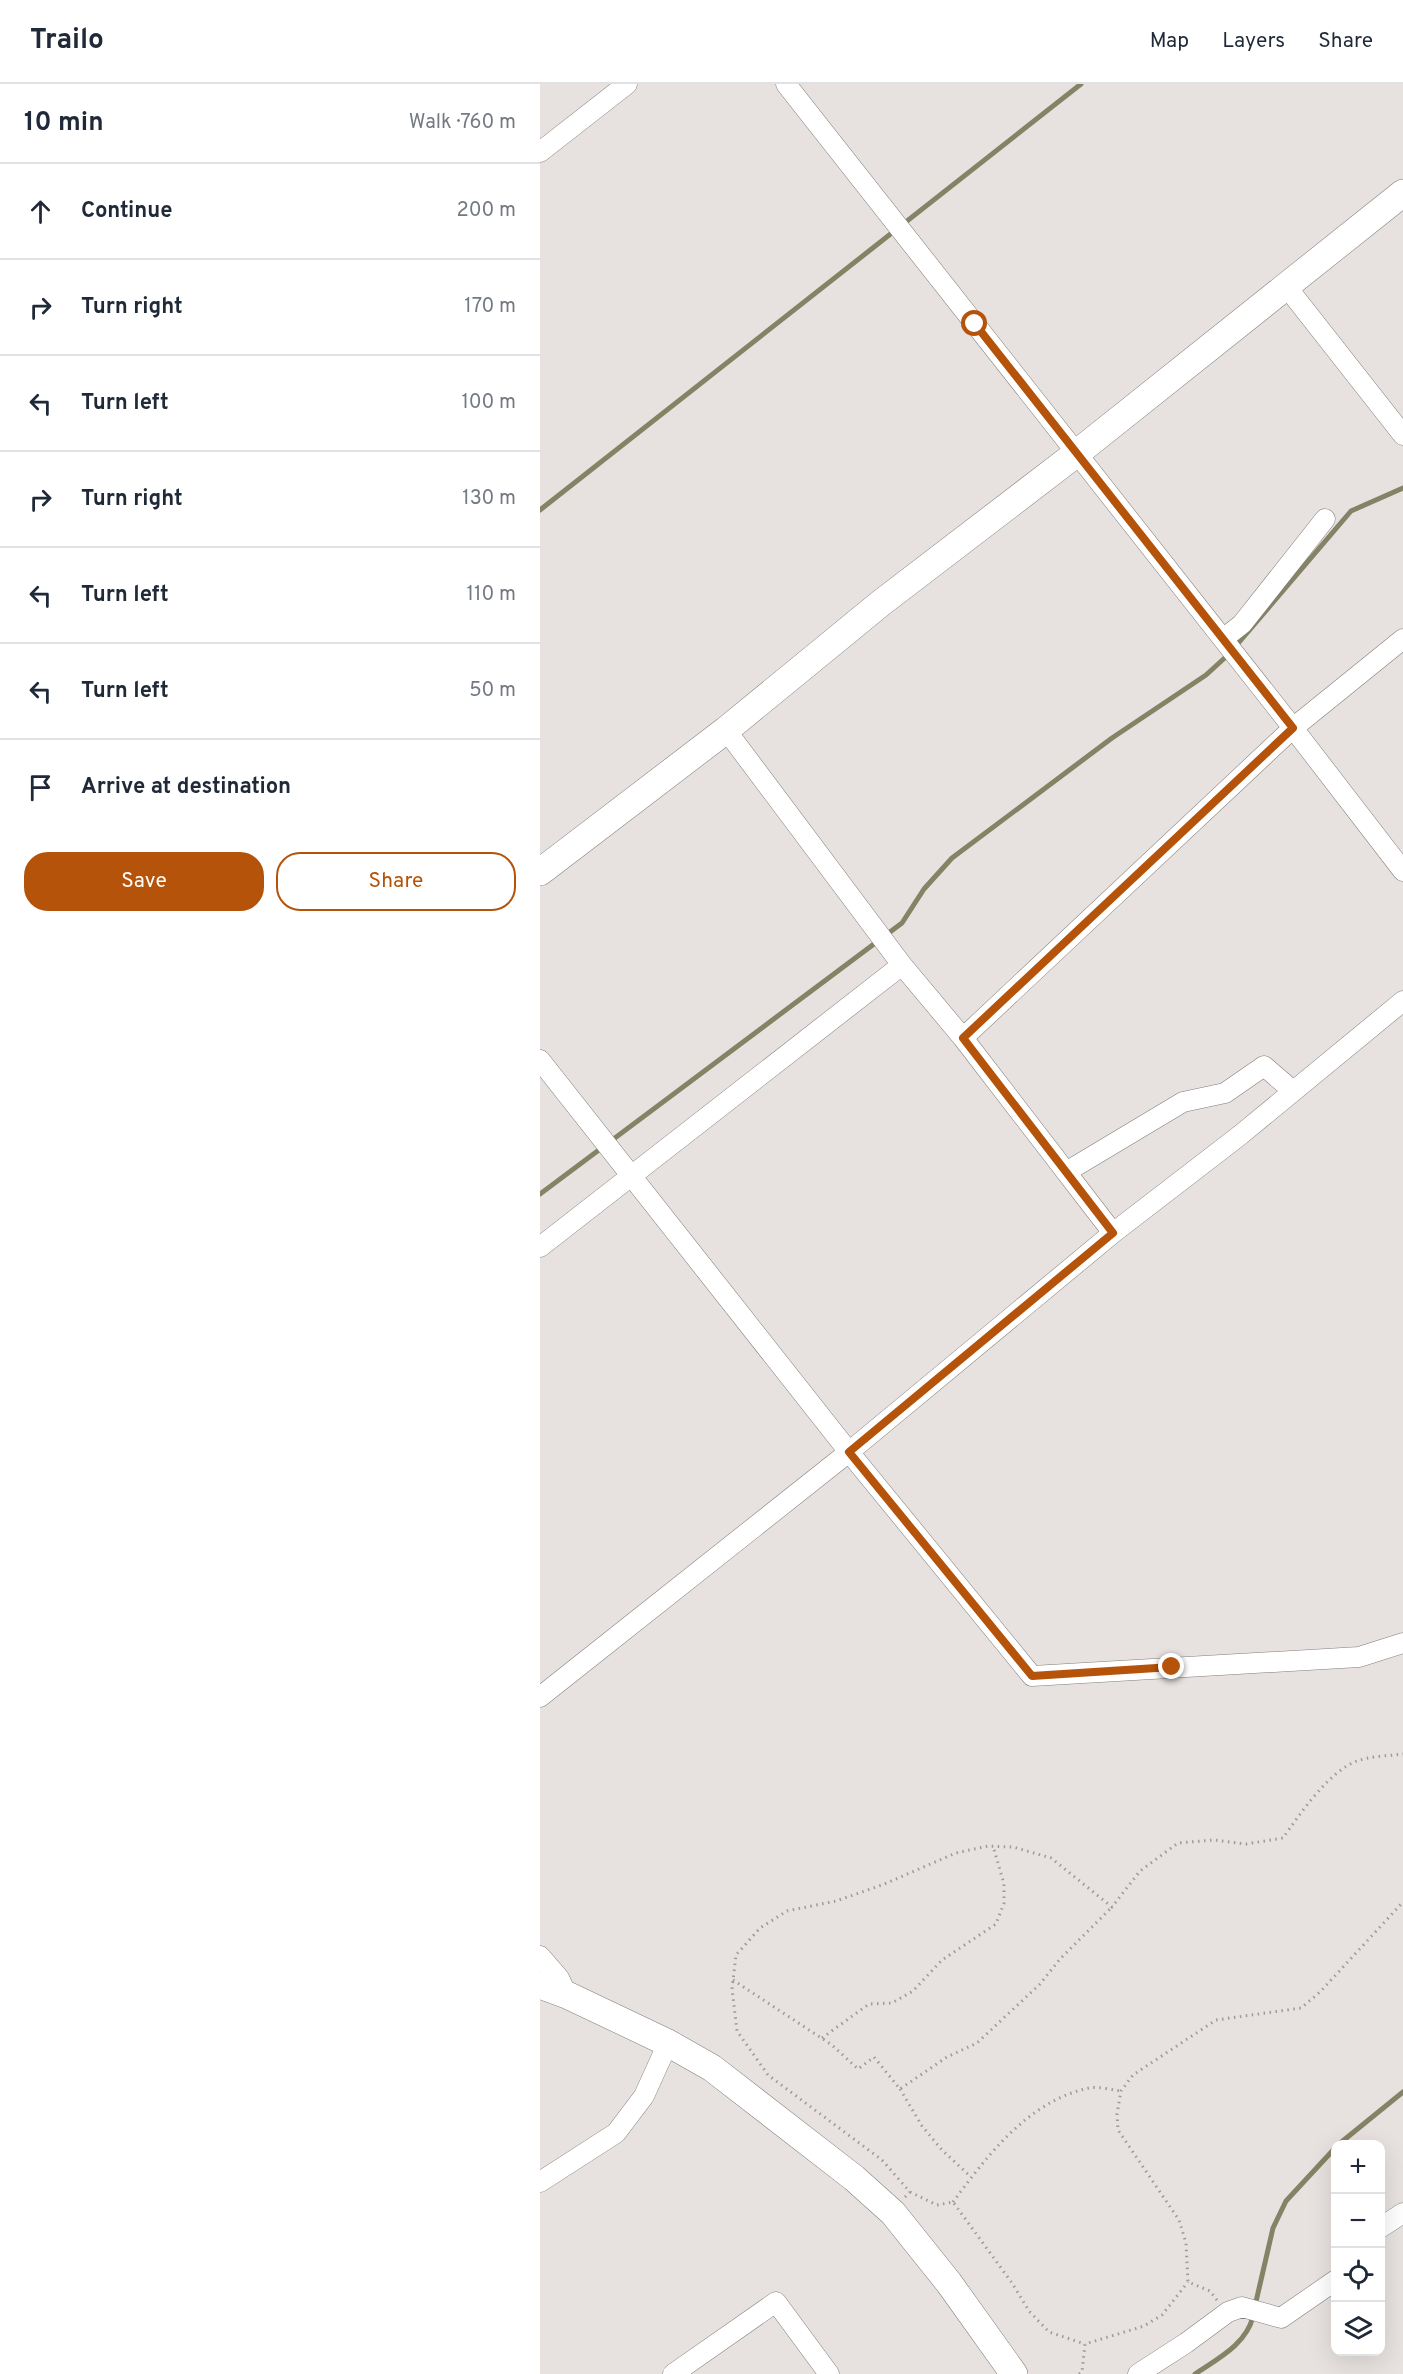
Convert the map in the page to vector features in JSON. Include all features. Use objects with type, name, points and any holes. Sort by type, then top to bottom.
[{"type":"street","points":[[540,152],[627,84]]},
{"type":"street","points":[[786,84],[1403,871]]},
{"type":"street","points":[[540,872],[726,730],[881,603],[1077,453],[1403,193]]},
{"type":"street","points":[[1286,286],[1403,435]]},
{"type":"street","points":[[1223,639],[1242,624],[1325,519]]},
{"type":"street","points":[[963,1038],[1293,728],[1403,639]]},
{"type":"street","points":[[726,730],[902,965],[963,1038],[1113,1233]]},
{"type":"street","points":[[540,1247],[902,965]]},
{"type":"street","points":[[540,1697],[849,1452],[1113,1233],[1239,1136],[1403,1000]]},
{"type":"street","points":[[540,1060],[849,1452],[1032,1676],[1359,1657],[1403,1643]]},
{"type":"street","points":[[1066,1172],[1183,1102],[1225,1092],[1264,1066],[1293,1091]]},
{"type":"street","points":[[540,1956],[559,1978],[567,1995]]},
{"type":"street","points":[[540,1985],[567,1995],[668,2043],[722,2075],[837,2165],[893,2213],[949,2283],[1014,2374]]},
{"type":"street","points":[[540,2182],[616,2133],[644,2096],[668,2043]]},
{"type":"street","points":[[1385,2225],[1403,2213]]},
{"type":"street","points":[[1138,2374],[1228,2312],[1242,2307],[1281,2318],[1331,2283]]},
{"type":"street","points":[[673,2374],[776,2302],[829,2374]]},
{"type":"path","points":[[900,2089],[947,2057],[977,2043],[1040,1984],[1060,1959],[1112,1907],[1140,1871],[1178,1843],[1213,1840],[1246,1844],[1283,1838],[1327,1782],[1355,1762],[1403,1754]]},
{"type":"path","points":[[1112,1907],[1051,1858],[1013,1847],[993,1846],[956,1853],[882,1885],[836,1901],[787,1911],[760,1929],[736,1955],[732,1989],[737,2031],[768,2075],[882,2160],[910,2192],[937,2205],[953,2202],[980,2166],[1032,2113],[1055,2101],[1090,2088],[1121,2091]]},
{"type":"path","points":[[822,2038],[869,2004],[892,2003],[913,1990],[942,1960],[996,1924],[1004,1903],[1004,1884],[993,1846]]},
{"type":"path","points":[[953,2202],[1036,2318],[1049,2332],[1085,2344],[1144,2326],[1162,2315],[1188,2282],[1190,2273],[1186,2242],[1179,2220],[1118,2130],[1117,2114],[1121,2091],[1133,2075],[1216,2020],[1301,2008],[1320,1992],[1403,1902]]},
{"type":"path","points":[[733,1980],[822,2038],[858,2069],[874,2057],[900,2089],[922,2126],[942,2150],[971,2177]]},
{"type":"path","points":[[893,2213],[910,2192]]},
{"type":"path","points":[[1188,2282],[1210,2291],[1228,2312]]},
{"type":"path","points":[[1079,2374],[1082,2372],[1085,2344]]},
{"type":"waterway","points":[[540,510],[1081,84]]},
{"type":"waterway","points":[[540,1194],[902,923],[924,889],[952,858],[1112,738],[1206,675],[1229,654],[1351,511],[1403,488]]},
{"type":"waterway","points":[[1344,2140],[1403,2092]]},
{"type":"waterway","points":[[1255,2306],[1273,2228],[1286,2201],[1331,2152]]},
{"type":"waterway","points":[[1195,2374],[1238,2343],[1250,2326],[1253,2316]]},
{"type":"route","points":[[975,324],[1293,728],[963,1038],[1113,1233],[849,1452],[1032,1676],[1172,1667]]}]
